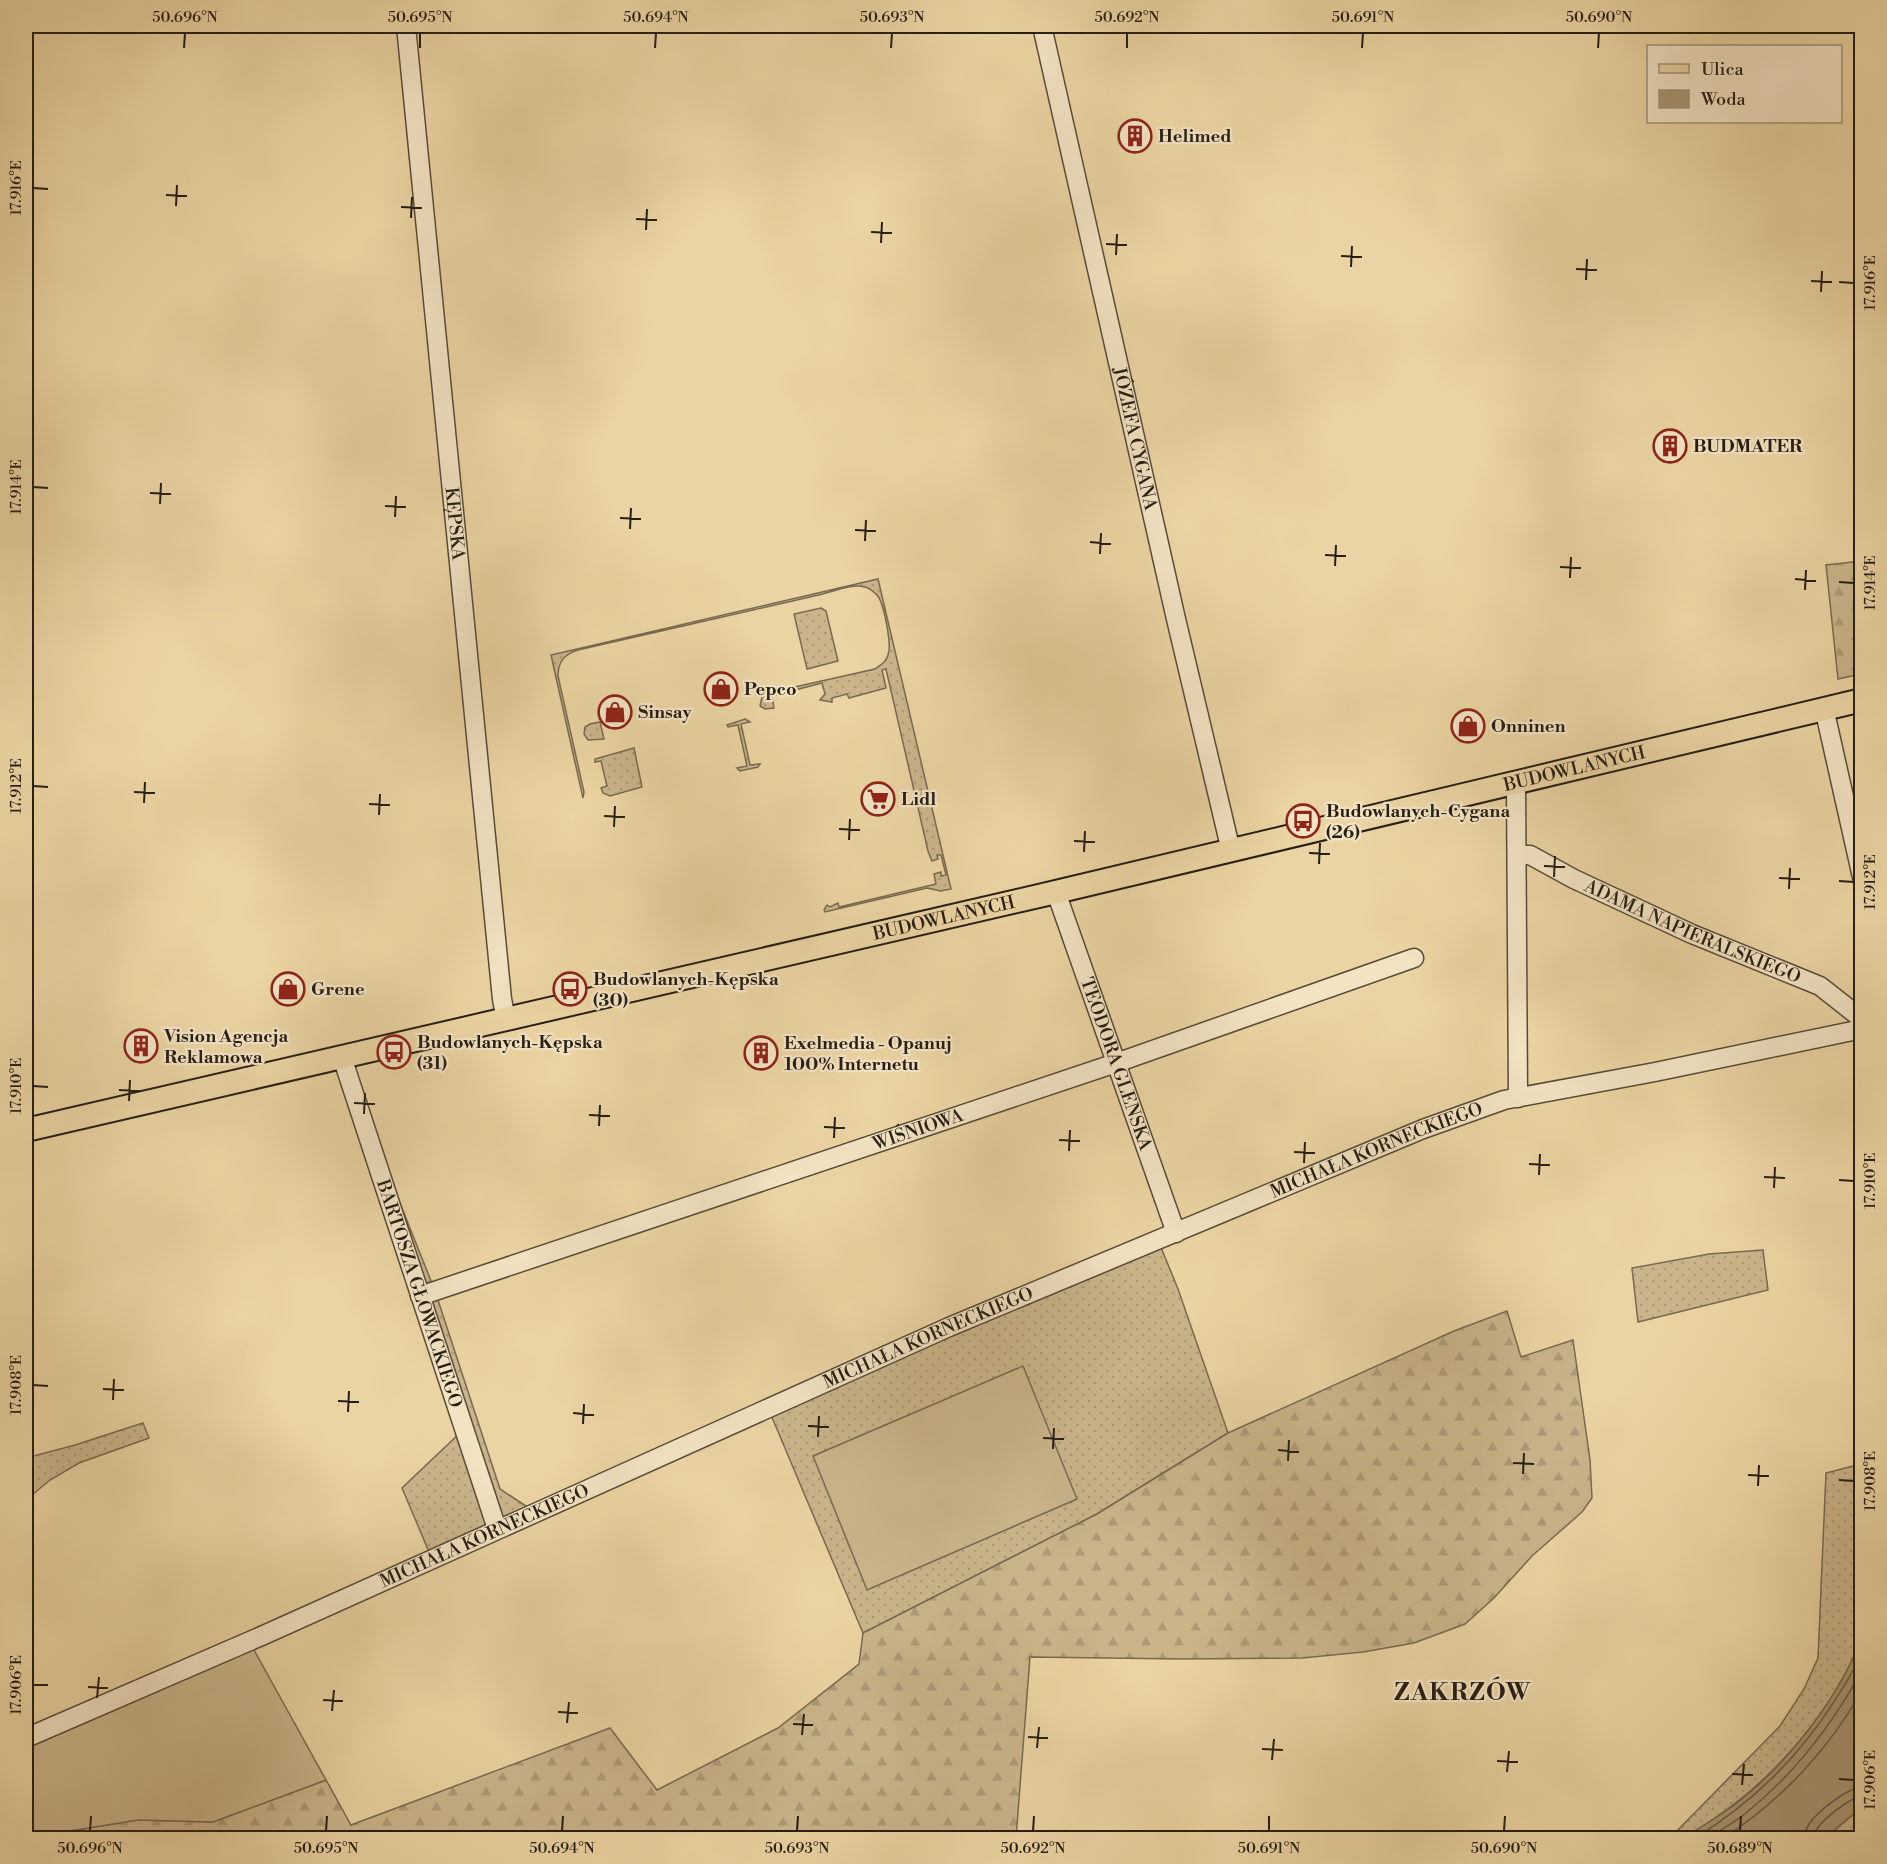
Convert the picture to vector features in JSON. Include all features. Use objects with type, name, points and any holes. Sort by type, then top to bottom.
[{"type":"main road","name":"BUDOWLANYCH","points":[[26,1130],[1056,892],[1862,700]]},
{"type":"street","name":"KĘPSKA","points":[[406,26],[500,979],[506,1020]]},
{"type":"street","name":"JÓZEFA CYGANA","points":[[1042,26],[1176,619],[1231,851]]},
{"type":"street","points":[[1824,708],[1862,877]]},
{"type":"street","points":[[1516,783],[1518,1098]]},
{"type":"street","name":"ADAMA NAPIERALSKIEGO","points":[[1518,855],[1530,855],[1574,879],[1692,934],[1820,986],[1862,1019]]},
{"type":"street","name":"TEODORA GLENSKA","points":[[1056,892],[1176,1233]]},
{"type":"street","name":"WIŚNIOWA","points":[[420,1296],[1116,1063],[1414,958]]},
{"type":"street","name":"MICHAŁA KORNECKIEGO","points":[[26,1738],[949,1327],[1423,1129],[1504,1100],[1655,1072],[1862,1029]]},
{"type":"street","name":"BARTOSZA GŁOWACKIEGO","points":[[342,1057],[496,1529]]},
{"type":"green space","points":[[1861,561],[1861,674],[1838,679],[1826,565]]},
{"type":"green space","points":[[878,579],[951,889],[941,891],[927,888],[825,912],[824,910],[827,905],[830,907],[838,903],[839,907],[936,884],[934,874],[941,872],[941,876],[946,875],[941,855],[937,855],[938,859],[932,861],[928,851],[886,669],[882,670],[886,688],[849,698],[847,694],[832,698],[832,702],[820,700],[825,694],[822,683],[772,696],[774,708],[765,709],[760,706],[762,697],[768,693],[875,669],[885,661],[889,650],[885,615],[880,599],[865,587],[844,588],[578,650],[566,656],[559,667],[558,676],[584,792],[583,798],[551,655]]},
{"type":"green space","points":[[821,608],[826,611],[838,661],[807,669],[794,614]]},
{"type":"green space","points":[[745,719],[750,722],[741,724],[750,765],[760,764],[758,767],[740,771],[737,768],[747,766],[738,725],[728,727],[727,725]]},
{"type":"green space","points":[[600,722],[604,739],[588,740],[584,734],[585,727]]},
{"type":"green space","points":[[634,748],[642,787],[610,796],[603,793],[601,788],[607,786],[601,761],[595,762],[595,759]]},
{"type":"green space","points":[[342,1057],[435,1291],[500,1489],[535,1512],[432,1559],[402,1488],[463,1430]]},
{"type":"green space","points":[[1158,1240],[1178,1289],[1228,1433],[1097,1514],[863,1633],[768,1408]]},
{"type":"green space","points":[[1763,1250],[1768,1290],[1638,1322],[1632,1268],[1709,1254]]},
{"type":"green space","points":[[1507,1311],[1521,1357],[1573,1340],[1590,1460],[1592,1498],[1582,1512],[1532,1556],[1494,1598],[1465,1624],[1414,1643],[1363,1652],[1302,1658],[1030,1657],[1016,1838],[26,1838],[138,1820],[213,1822],[326,1780],[351,1825],[610,1728],[657,1790],[778,1728],[859,1664],[863,1633],[1097,1514],[1228,1433],[1454,1331]]},
{"type":"green space","points":[[1023,1366],[1077,1499],[867,1590],[813,1456]]},
{"type":"green space","points":[[143,1423],[149,1438],[79,1463],[50,1480],[26,1500],[26,1458]]},
{"type":"green space","points":[[1861,1464],[1862,1639],[1850,1665],[1819,1716],[1782,1761],[1738,1801],[1699,1829],[1683,1836],[1670,1838],[1780,1726],[1804,1689],[1818,1658],[1826,1473]]},
{"type":"green space","points":[[249,1641],[326,1780],[213,1822],[138,1820],[26,1838],[26,1738]]},
{"type":"green space","points":[[1861,1808],[1861,1838],[1825,1838]]},
{"type":"water","points":[[1861,1639],[1861,1808],[1825,1838],[1683,1838],[1737,1803],[1775,1769],[1793,1749],[1825,1707],[1851,1662]]},
{"type":"place","name":"Helimed","points":[[1135,136]]},
{"type":"place","name":"BUDMATER","points":[[1670,446]]},
{"type":"place","name":"Pepco","points":[[721,689]]},
{"type":"place","name":"Sinsay","points":[[615,712]]},
{"type":"place","name":"Onninen","points":[[1468,726]]},
{"type":"place","name":"Lidl","points":[[878,799]]},
{"type":"place","name":"Budowlanych-Cygana (26)","points":[[1303,821]]},
{"type":"place","name":"Grene","points":[[288,989]]},
{"type":"place","name":"Budowlanych-Kępska (30)","points":[[570,989]]},
{"type":"place","name":"Vision Agencja Reklamowa","points":[[141,1046]]},
{"type":"place","name":"Budowlanych-Kępska (31)","points":[[394,1052]]},
{"type":"place","name":"Exelmedia - Opanuj 100% Internetu","points":[[761,1053]]},
{"type":"district","name":"ZAKRZÓW","points":[[1463,1692]]}]
